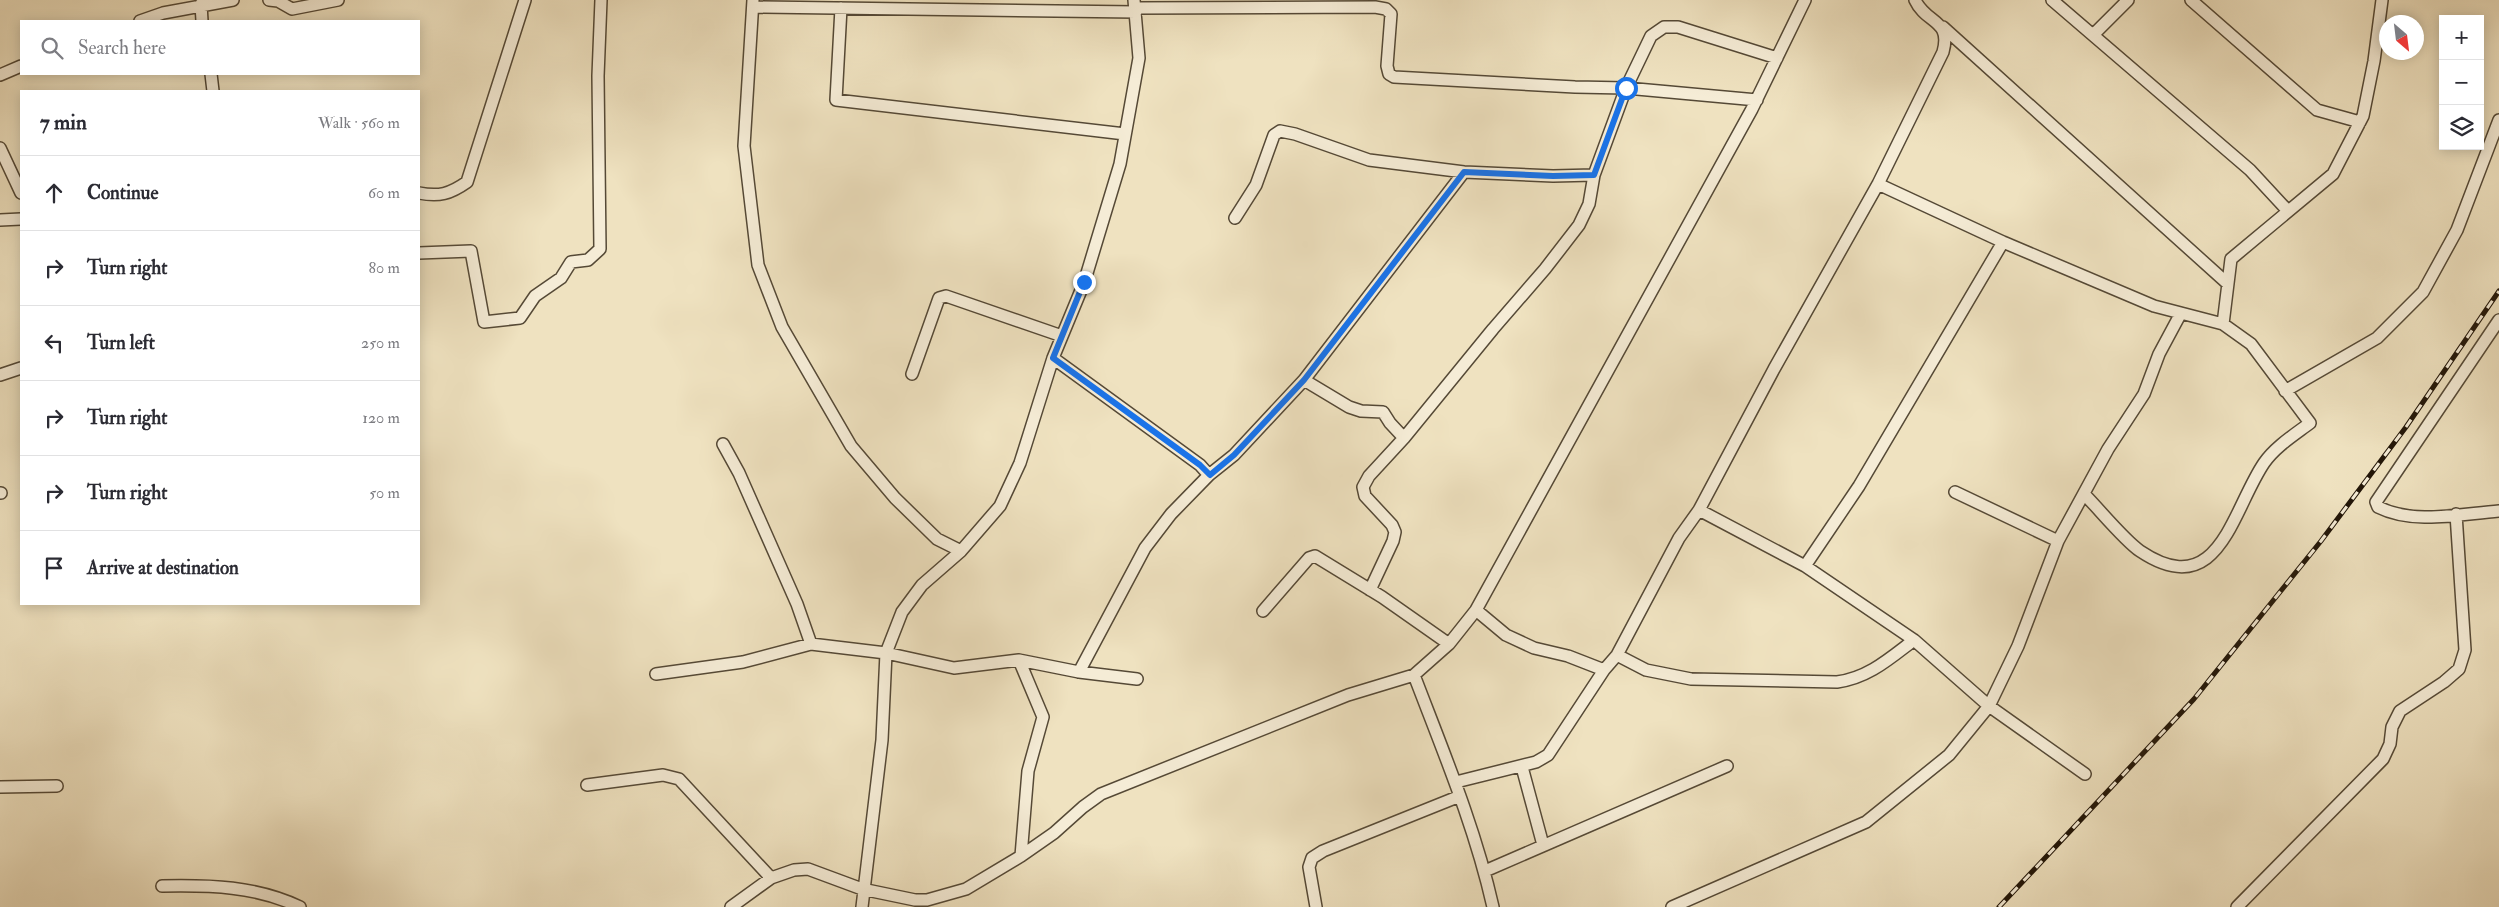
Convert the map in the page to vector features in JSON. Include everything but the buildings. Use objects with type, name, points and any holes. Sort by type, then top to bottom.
[{"type":"street","points":[[143,20],[201,4],[233,0]]},
{"type":"street","points":[[268,0],[278,1],[292,9],[338,0]]},
{"type":"street","points":[[420,193],[434,196],[453,192],[467,182],[524,0]]},
{"type":"street","points":[[420,253],[471,251],[484,322],[520,318],[535,296],[561,278],[572,262],[588,260],[600,249],[598,76],[601,0]]},
{"type":"street","points":[[731,907],[771,878],[794,870],[808,869],[862,889],[915,900],[927,900],[966,889],[1021,856],[1054,833],[1101,794],[1348,696],[1414,675],[1449,644],[1476,610],[1757,100],[1805,0]]},
{"type":"street","points":[[1915,0],[1920,11],[1942,25],[2228,284]]},
{"type":"street","points":[[2052,0],[2250,170],[2288,211]]},
{"type":"street","points":[[2093,35],[2128,0]]},
{"type":"street","points":[[2191,0],[2317,110],[2360,122]]},
{"type":"street","points":[[2223,324],[2231,259],[2333,174],[2360,122],[2374,61],[2382,0]]},
{"type":"street","points":[[961,551],[937,539],[896,498],[851,446],[782,327],[758,264],[744,146],[754,3],[841,8],[1386,8],[1391,14],[1387,66],[1389,74],[1394,77],[1626,88],[1757,100]]},
{"type":"street","points":[[201,4],[202,20]]},
{"type":"street","points":[[862,907],[862,889],[882,740],[886,653],[902,612],[922,585],[961,551],[1000,506],[1016,472],[1053,358],[1084,282],[1120,164],[1139,58],[1135,7]]},
{"type":"street","points":[[841,8],[836,100],[1125,134]]},
{"type":"street","points":[[1456,782],[1536,762],[1548,755],[1604,670],[1618,655],[1679,538],[1699,510],[1774,368],[1878,184],[1943,52],[1947,39],[1942,25]]},
{"type":"street","points":[[1370,590],[1395,532],[1392,525],[1365,496],[1363,487],[1369,476],[1404,438],[1545,269],[1579,225],[1589,204],[1594,175],[1626,88],[1651,36],[1664,27],[1678,26],[1777,58]]},
{"type":"street","points":[[0,75],[20,66]]},
{"type":"street","points":[[211,75],[213,90]]},
{"type":"street","points":[[2285,391],[2377,338],[2423,292],[2456,230],[2499,120]]},
{"type":"street","points":[[1235,218],[1256,185],[1274,135],[1280,131],[1295,134],[1369,160],[1464,172],[1553,176],[1594,175]]},
{"type":"street","points":[[0,148],[20,191]]},
{"type":"street","points":[[1079,672],[1145,548],[1171,514],[1210,475],[1234,455],[1304,380],[1464,172]]},
{"type":"street","points":[[1878,184],[2003,242],[2154,306],[2223,324],[2251,344],[2310,423],[2284,443],[2265,462],[2222,544],[2211,556],[2195,564],[2179,566],[2140,551],[2084,494]]},
{"type":"street","points":[[0,220],[20,219]]},
{"type":"street","points":[[1805,566],[1859,486],[2003,242]]},
{"type":"street","points":[[912,374],[938,298],[946,296],[1062,336]]},
{"type":"street","points":[[1672,907],[1866,822],[1949,755],[1989,706],[2018,646],[2058,541],[2144,394],[2160,354],[2181,313]]},
{"type":"street","points":[[2499,320],[2376,502],[2378,507],[2391,514],[2407,516],[2499,511]]},
{"type":"street","points":[[1053,358],[1200,465],[1210,475]]},
{"type":"street","points":[[0,375],[20,368]]},
{"type":"street","points":[[1304,380],[1349,408],[1361,411],[1384,412],[1390,423],[1404,438]]},
{"type":"street","points":[[723,444],[798,604],[811,644]]},
{"type":"street","points":[[1955,492],[2058,541]]},
{"type":"street","points":[[1699,510],[1805,566],[1914,640],[1989,706],[2085,774]]},
{"type":"street","points":[[2237,907],[2382,760],[2390,744],[2392,727],[2400,710],[2444,682],[2459,669],[2465,650],[2456,514]]},
{"type":"street","points":[[1263,611],[1309,558],[1315,556],[1370,590],[1449,644]]},
{"type":"street","points":[[1476,610],[1506,635],[1534,648],[1568,656],[1604,670]]},
{"type":"street","points":[[1618,655],[1646,670],[1691,679],[1837,682],[1853,680],[1869,674],[1914,640]]},
{"type":"street","points":[[656,674],[744,662],[811,644],[886,653],[954,668],[1020,660],[1079,672],[1137,679]]},
{"type":"street","points":[[1020,660],[1043,717],[1028,771],[1021,856]]},
{"type":"street","points":[[1414,675],[1456,782],[1485,871],[1493,907]]},
{"type":"street","points":[[1522,766],[1543,844]]},
{"type":"street","points":[[1485,871],[1543,844],[1727,766]]},
{"type":"street","points":[[587,785],[663,775],[679,779],[771,878]]},
{"type":"street","points":[[0,787],[57,786]]},
{"type":"street","points":[[1316,907],[1309,867],[1312,858],[1323,851],[1460,796]]},
{"type":"street","points":[[162,886],[204,885],[248,889],[300,907]]},
{"type":"railway","points":[[1999,907],[2194,699],[2321,541],[2406,427],[2499,291]]},
{"type":"route","points":[[1084,282],[1053,358],[1200,465],[1210,475],[1234,455],[1304,380],[1460,175],[1468,170],[1553,176],[1594,175],[1626,88]]}]
